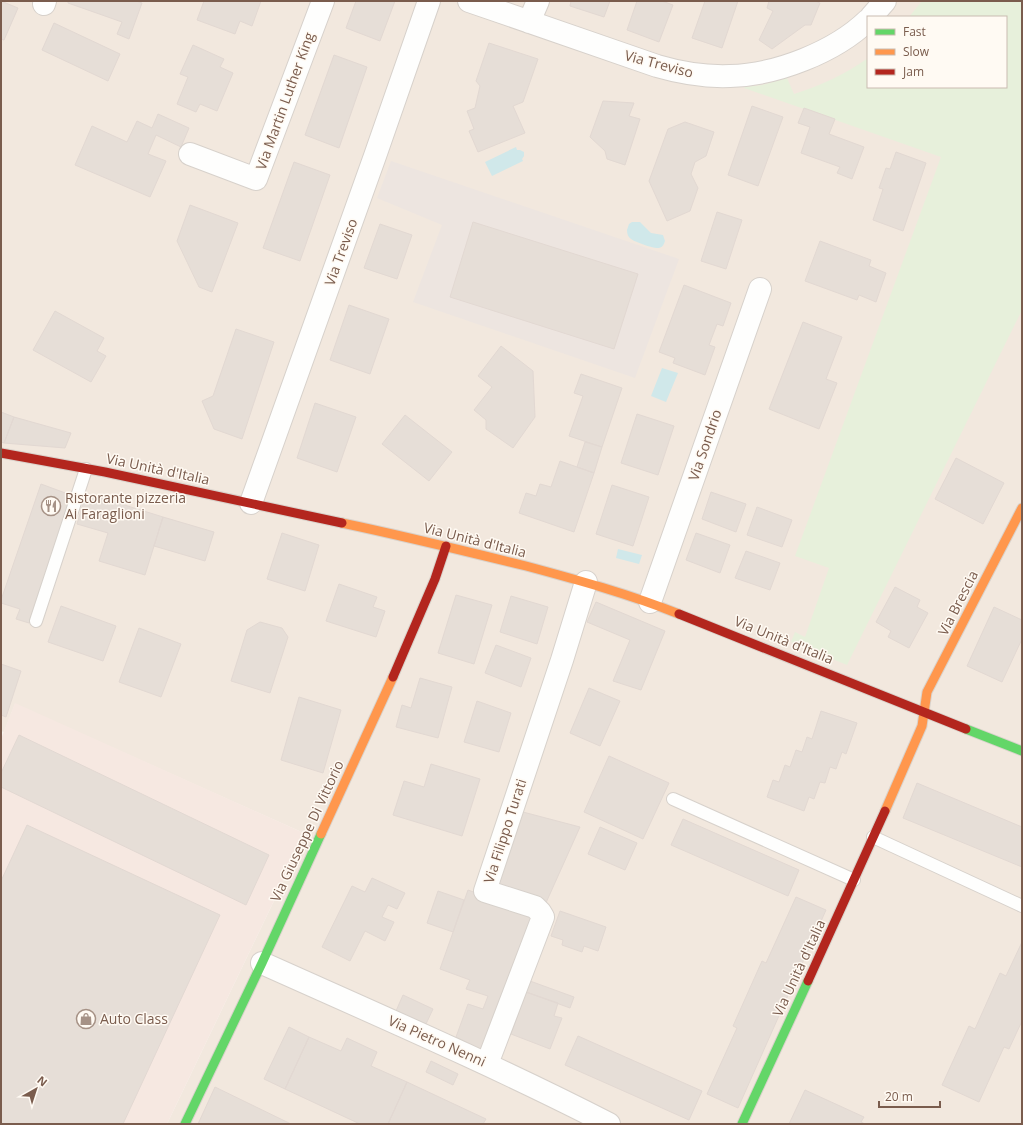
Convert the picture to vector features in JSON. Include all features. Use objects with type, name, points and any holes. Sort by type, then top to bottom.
[{"type":"street","name":"Via Martin Luther King","points":[[190,154],[256,179],[322,1]]},
{"type":"street","name":"Via Treviso","points":[[251,503],[375,156],[428,1]]},
{"type":"street","name":"Via Treviso","points":[[469,1],[658,66],[690,74],[732,76],[782,67],[814,55],[845,39],[867,21]]},
{"type":"street","points":[[529,22],[538,1]]},
{"type":"street","points":[[872,16],[885,1]]},
{"type":"street","name":"Via Sondrio","points":[[650,602],[760,288]]},
{"type":"street","name":"Via Unità d'Italia","points":[[1,453],[251,503],[446,546],[586,582],[650,602],[1022,751]]},
{"type":"street","name":"Via Brescia","points":[[924,712],[927,692],[1022,508]]},
{"type":"street","name":"Via Giuseppe Di Vittorio","points":[[185,1124],[262,963],[400,665],[435,579],[446,546]]},
{"type":"street","name":"Via Filippo Turati","points":[[487,1064],[543,917],[535,908],[485,891],[562,660],[586,582]]},
{"type":"street","name":"Via Unità d'Italia","points":[[742,1124],[873,837],[922,726],[924,712]]},
{"type":"street","name":"Via Pietro Nenni","points":[[262,963],[487,1064],[543,1090],[609,1124]]},
{"type":"lane","points":[[36,621],[86,469]]},
{"type":"lane","points":[[673,799],[854,880]]},
{"type":"lane","points":[[873,837],[1022,906]]},
{"type":"shaded area","points":[[1,1],[1022,1],[1022,1124],[167,1124],[306,834],[15,704],[4,732],[1,731]]},
{"type":"shaded area","points":[[391,161],[679,259],[635,378],[413,302],[442,225],[377,198]]},
{"type":"shaded area","points":[[15,703],[306,834],[167,1124],[1,1124],[1,739]]},
{"type":"green space","points":[[922,1],[1022,1],[1022,310],[847,665],[791,642],[795,632],[805,637],[829,568],[795,556],[941,157],[744,88],[787,78],[794,94],[832,79],[867,59],[867,88],[1007,88],[1007,16],[910,16]]},
{"type":"water","points":[[516,147],[517,150],[524,152],[522,159],[523,161],[492,176],[485,162]]},
{"type":"water","points":[[632,222],[640,222],[651,233],[663,235],[665,241],[663,245],[659,248],[653,247],[631,239],[627,230],[629,224]]},
{"type":"water","points":[[662,368],[678,373],[666,402],[651,396]]},
{"type":"water","points":[[618,549],[642,555],[639,564],[616,558]]},
{"type":"building","points":[[1,1],[18,8],[4,40],[1,39]]},
{"type":"building","points":[[68,1],[136,1],[142,3],[129,39],[117,34],[122,22],[68,3]]},
{"type":"building","points":[[204,1],[261,1],[252,26],[240,21],[235,34],[197,20]]},
{"type":"building","points":[[356,1],[395,1],[380,41],[346,28]]},
{"type":"building","points":[[571,1],[610,1],[604,17],[570,6]]},
{"type":"building","points":[[637,1],[662,1],[673,5],[659,42],[627,30]]},
{"type":"building","points":[[705,1],[738,1],[722,48],[692,38]]},
{"type":"building","points":[[769,1],[815,1],[820,3],[811,25],[805,25],[772,49],[759,40],[773,11],[767,8]]},
{"type":"building","points":[[54,23],[120,54],[108,81],[42,50]]},
{"type":"building","points":[[489,43],[538,59],[523,102],[513,106],[525,133],[478,152],[469,131],[474,129],[467,111],[475,108],[480,86],[476,81]]},
{"type":"building","points":[[193,45],[224,59],[220,67],[233,73],[217,111],[200,104],[196,112],[177,104],[188,77],[180,74]]},
{"type":"building","points":[[334,55],[367,67],[339,148],[305,135]]},
{"type":"building","points":[[603,101],[634,103],[629,116],[640,119],[625,165],[607,159],[605,151],[590,137]]},
{"type":"building","points":[[752,106],[783,117],[758,186],[728,175]]},
{"type":"building","points":[[804,108],[835,119],[829,134],[864,147],[852,179],[837,173],[840,167],[801,153],[810,127],[798,123]]},
{"type":"building","points":[[158,114],[189,128],[181,147],[156,135],[148,154],[166,161],[150,197],[75,165],[92,126],[127,142],[137,121],[152,128]]},
{"type":"building","points":[[685,122],[714,132],[706,156],[695,162],[691,174],[698,188],[690,211],[667,221],[649,181],[668,129]]},
{"type":"building","points":[[896,152],[926,163],[903,231],[873,220],[883,189],[879,188],[886,168],[890,169]]},
{"type":"building","points":[[294,162],[330,175],[300,261],[263,248]]},
{"type":"building","points":[[190,205],[238,223],[212,292],[199,287],[177,241]]},
{"type":"building","points":[[717,212],[742,220],[726,269],[701,261]]},
{"type":"building","points":[[473,222],[638,274],[614,349],[450,297]]},
{"type":"building","points":[[380,224],[412,235],[397,279],[364,268]]},
{"type":"building","points":[[820,241],[871,260],[869,266],[886,273],[876,302],[859,295],[857,300],[805,281]]},
{"type":"building","points":[[684,285],[731,303],[723,326],[717,324],[709,345],[715,347],[705,375],[673,363],[675,358],[659,352]]},
{"type":"building","points":[[349,305],[389,319],[370,374],[330,360]]},
{"type":"building","points":[[55,311],[104,338],[97,351],[106,356],[91,382],[33,350]]},
{"type":"building","points":[[803,322],[842,337],[826,379],[837,383],[819,429],[769,409]]},
{"type":"building","points":[[236,329],[274,342],[242,439],[214,429],[202,401],[213,396]]},
{"type":"building","points":[[501,346],[533,371],[535,417],[513,448],[486,429],[486,420],[474,410],[492,387],[478,376]]},
{"type":"building","points":[[581,374],[622,388],[602,447],[569,436],[583,396],[574,393]]},
{"type":"building","points":[[315,403],[356,417],[337,472],[297,458]]},
{"type":"building","points":[[1,412],[14,417],[4,443],[1,442]]},
{"type":"building","points":[[637,414],[674,426],[658,475],[621,463]]},
{"type":"building","points":[[405,415],[452,452],[429,481],[382,444]]},
{"type":"building","points":[[14,417],[71,433],[65,448],[4,443]]},
{"type":"building","points":[[585,442],[602,447],[594,473],[577,467]]},
{"type":"building","points":[[956,458],[1004,483],[983,524],[935,499]]},
{"type":"building","points":[[560,461],[594,473],[574,532],[519,513],[526,493],[536,496],[540,484],[551,487]]},
{"type":"building","points":[[41,484],[68,494],[65,502],[70,503],[29,623],[16,619],[20,609],[1,603],[1,600]]},
{"type":"building","points":[[612,485],[649,497],[633,546],[596,534]]},
{"type":"building","points":[[711,492],[746,504],[736,532],[702,519]]},
{"type":"building","points":[[86,493],[163,517],[145,575],[99,561],[108,533],[77,524]]},
{"type":"building","points":[[757,507],[792,520],[782,547],[747,535]]},
{"type":"building","points":[[163,517],[214,532],[205,561],[154,546]]},
{"type":"building","points":[[282,533],[319,545],[305,591],[267,579]]},
{"type":"building","points":[[696,533],[730,545],[720,573],[686,560]]},
{"type":"building","points":[[746,551],[780,563],[770,590],[735,578]]},
{"type":"building","points":[[339,584],[377,597],[373,607],[385,611],[376,637],[326,621]]},
{"type":"building","points":[[895,587],[920,600],[917,607],[928,613],[909,648],[888,637],[891,631],[876,622]]},
{"type":"building","points":[[456,595],[492,605],[474,664],[438,653]]},
{"type":"building","points":[[511,596],[548,607],[537,644],[500,632]]},
{"type":"building","points":[[596,602],[665,631],[641,690],[613,681],[630,640],[587,622]]},
{"type":"building","points":[[61,606],[116,626],[103,661],[48,642]]},
{"type":"building","points":[[994,607],[1022,620],[1022,639],[1002,682],[967,666]]},
{"type":"building","points":[[260,622],[282,628],[288,637],[270,693],[231,681],[247,630]]},
{"type":"building","points":[[139,628],[181,644],[161,697],[119,682]]},
{"type":"building","points":[[496,645],[531,658],[521,687],[485,673]]},
{"type":"building","points":[[1,664],[21,671],[6,717],[1,715]]},
{"type":"building","points":[[420,678],[452,687],[438,738],[396,727],[402,705],[411,708]]},
{"type":"building","points":[[589,688],[620,701],[600,746],[570,733]]},
{"type":"building","points":[[299,697],[341,710],[323,773],[281,760]]},
{"type":"building","points":[[477,701],[511,713],[499,752],[464,742]]},
{"type":"building","points":[[821,711],[857,723],[846,754],[842,752],[836,769],[830,767],[825,783],[820,782],[814,799],[809,797],[804,811],[767,797],[773,780],[779,782],[785,765],[790,767],[796,750],[802,752],[807,737],[812,739]]},
{"type":"building","points":[[19,735],[269,855],[246,905],[1,787],[1,773]]},
{"type":"building","points":[[609,756],[669,783],[643,839],[584,812]]},
{"type":"building","points":[[431,764],[480,779],[462,836],[393,815],[404,781],[424,787]]},
{"type":"building","points":[[917,783],[1022,827],[1022,867],[903,818]]},
{"type":"building","points":[[523,812],[580,827],[545,905],[496,889]]},
{"type":"building","points":[[683,819],[799,870],[788,896],[671,845]]},
{"type":"building","name":"Auto Class","points":[[27,825],[220,915],[123,1124],[1,1123],[1,881]]},
{"type":"building","points":[[600,827],[637,843],[625,870],[588,854]]},
{"type":"building","points":[[372,878],[405,893],[397,909],[388,905],[382,917],[394,922],[385,941],[365,931],[350,961],[322,947],[352,886],[365,892]]},
{"type":"building","points":[[468,890],[526,911],[531,919],[485,1051],[456,1037],[468,1004],[483,1009],[488,996],[466,989],[470,980],[440,969]]},
{"type":"building","points":[[438,891],[464,900],[453,932],[427,923]]},
{"type":"building","points":[[796,897],[826,910],[738,1108],[707,1094],[737,1028],[733,1026],[762,961],[766,963]]},
{"type":"building","points":[[560,911],[606,927],[598,951],[584,946],[582,952],[562,945],[563,940],[551,936]]},
{"type":"building","points":[[1022,942],[1022,1021],[1009,1049],[1004,1047],[979,1102],[942,1085],[969,1026],[975,1029],[1000,973],[1006,976]]},
{"type":"building","points":[[530,981],[574,997],[570,1008],[526,992]]},
{"type":"building","points":[[526,992],[558,1003],[554,1016],[562,1018],[550,1049],[511,1034]]},
{"type":"building","points":[[403,995],[433,1009],[426,1024],[396,1011]]},
{"type":"building","points":[[289,1027],[309,1037],[285,1089],[264,1079]]},
{"type":"building","points":[[578,1036],[702,1091],[689,1120],[565,1065]]},
{"type":"building","points":[[309,1037],[341,1051],[347,1038],[377,1052],[371,1066],[407,1082],[388,1124],[360,1124],[285,1089]]},
{"type":"building","points":[[431,1061],[458,1074],[453,1085],[426,1072]]},
{"type":"building","points":[[407,1082],[486,1119],[483,1124],[388,1124]]},
{"type":"building","points":[[215,1087],[291,1124],[198,1124]]},
{"type":"building","points":[[805,1090],[864,1117],[861,1122],[865,1124],[789,1124]]},
{"type":"traffic: fast","points":[[966,729],[1022,751]]},
{"type":"traffic: fast","points":[[185,1124],[262,963],[321,834]]},
{"type":"traffic: fast","points":[[742,1124],[808,981]]},
{"type":"traffic: slow","points":[[885,811],[922,726],[927,692],[1022,508]]},
{"type":"traffic: slow","points":[[342,523],[526,566],[584,582],[679,614]]},
{"type":"traffic: slow","points":[[321,834],[393,677]]},
{"type":"traffic: jam","points":[[1,453],[105,472],[342,523]]},
{"type":"traffic: jam","points":[[393,677],[435,579],[446,546]]},
{"type":"traffic: jam","points":[[679,614],[966,729]]},
{"type":"traffic: jam","points":[[808,981],[885,811]]},
{"type":"place","name":"Ristorante pizzeria Ai Faraglioni","points":[[51,506]]},
{"type":"place","name":"Auto Class","points":[[86,1019]]}]
